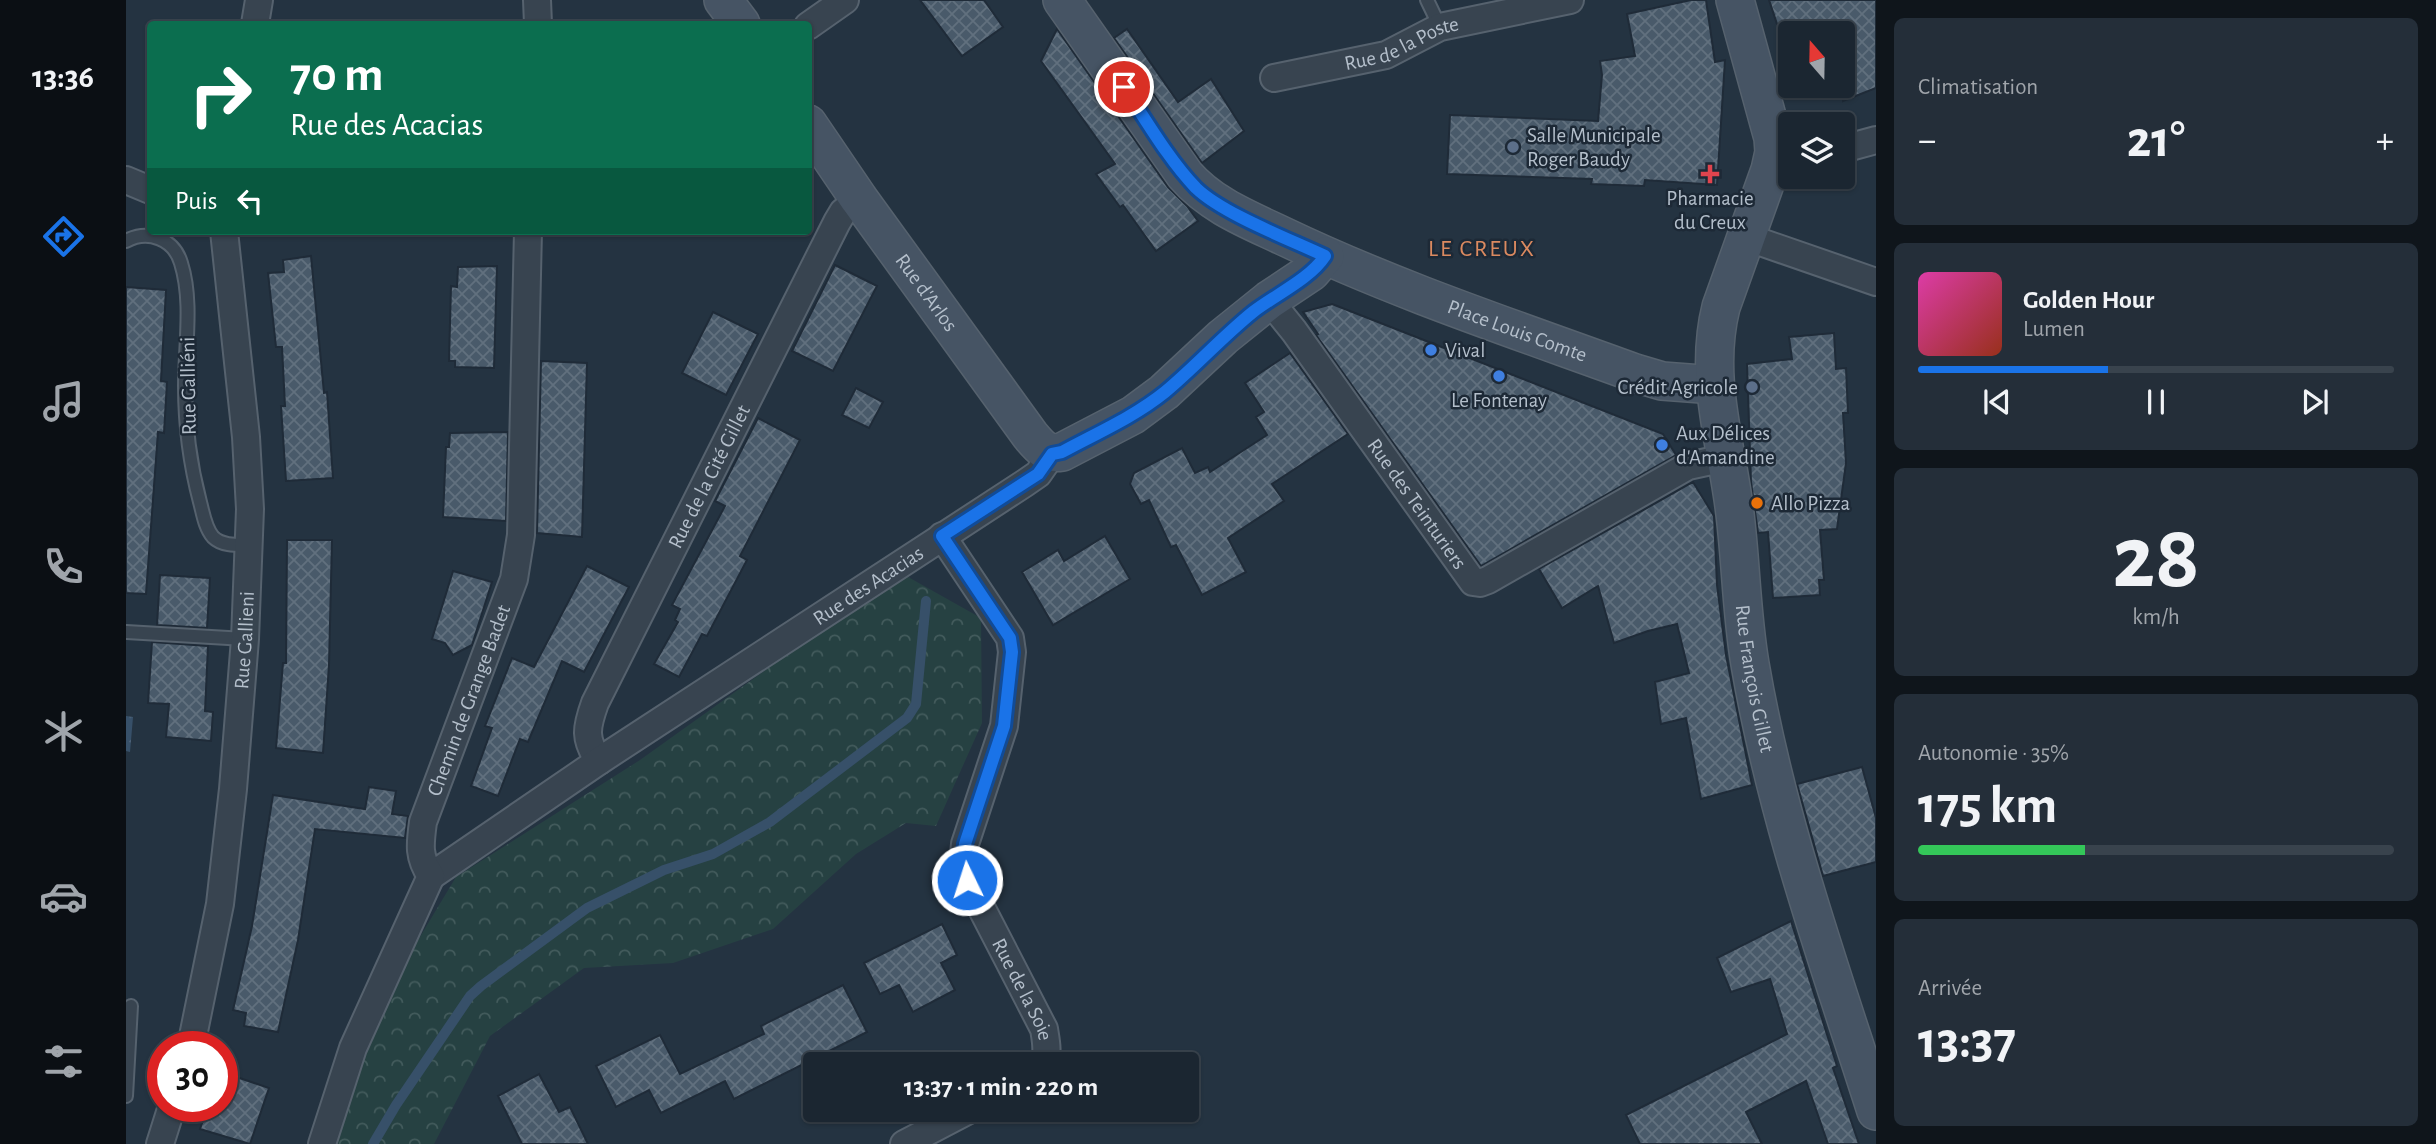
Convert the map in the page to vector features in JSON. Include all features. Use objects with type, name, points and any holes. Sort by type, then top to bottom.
[{"type":"main road","points":[[723,0],[739,21]]},
{"type":"main road","name":"Place Louis Comte","points":[[1062,0],[1185,175],[1198,189],[1226,208],[1325,256],[1635,373],[1675,383],[1715,385]]},
{"type":"main road","points":[[1735,0],[1769,122],[1778,143]]},
{"type":"main road","name":"Rue d'Arlos","points":[[812,130],[1030,435],[1043,450],[1052,454]]},
{"type":"main road","name":"Rue François Gillet","points":[[1778,159],[1770,170],[1715,331],[1715,385],[1734,509],[1740,594],[1750,663],[1773,777],[1803,882],[1876,1111]]},
{"type":"main road","name":"Rue des Acacias","points":[[1052,454],[1062,452],[1133,415],[1164,392],[1223,337],[1269,300],[1311,272],[1325,256]]},
{"type":"street","points":[[256,21],[259,0]]},
{"type":"street","points":[[537,0],[538,21]]},
{"type":"street","points":[[812,23],[845,0]]},
{"type":"street","name":"Rue de la Poste","points":[[1274,78],[1386,55],[1440,27],[1570,0]]},
{"type":"street","points":[[1855,146],[1876,140]]},
{"type":"street","points":[[126,180],[147,189]]},
{"type":"street","name":"Rue de la Cité Gillet","points":[[599,761],[589,746],[587,735],[595,703],[837,222],[843,212],[859,199]]},
{"type":"street","name":"Rue Gallieni","points":[[196,1031],[220,904],[240,723],[249,545],[246,438],[224,235]]},
{"type":"street","name":"Chemin de Grange Badet","points":[[431,876],[423,864],[419,849],[423,822],[514,579],[521,535],[528,235]]},
{"type":"street","points":[[1746,237],[1876,282]]},
{"type":"street","name":"Rue des Teinturiers","points":[[1269,300],[1473,582],[1488,580],[1688,466],[1725,458]]},
{"type":"street","name":"Rue des Acacias","points":[[431,876],[599,761],[1038,474],[1052,454]]},
{"type":"street","name":"Rue de la Soie","points":[[942,536],[1010,638],[1012,652],[1004,726],[965,844],[963,863],[967,880],[1044,1029],[1044,1052]]},
{"type":"street","points":[[322,1144],[322,1137],[353,1048],[431,876]]},
{"type":"street","points":[[160,1144],[167,1122]]},
{"type":"street","points":[[904,1144],[946,1122]]},
{"type":"lane","points":[[1427,0],[1440,27]]},
{"type":"lane","name":"Rue Galliéni","points":[[126,241],[145,235],[154,236],[166,241],[176,251],[181,263],[187,312],[186,416],[197,489],[206,524],[213,536],[222,542],[249,545]]},
{"type":"lane","points":[[126,632],[245,639]]},
{"type":"lane","points":[[126,1096],[131,1006]]},
{"type":"green space","points":[[901,573],[981,618],[982,723],[936,826],[906,823],[856,854],[773,929],[673,963],[584,968],[490,1036],[434,1144],[330,1144],[379,1005],[456,877],[640,760]]},
{"type":"water","points":[[126,716],[133,717],[130,752],[126,751]]},
{"type":"building","points":[[920,0],[984,0],[1003,27],[962,56]]},
{"type":"building","points":[[1691,0],[1706,0],[1715,62],[1725,60],[1717,185],[1645,180],[1644,186],[1591,184],[1592,179],[1447,174],[1450,115],[1598,121],[1602,75],[1600,61],[1635,56],[1627,14]]},
{"type":"building","points":[[1769,0],[1876,0],[1876,88],[1855,96],[1855,21],[1778,21],[1778,27]]},
{"type":"building","points":[[1057,29],[1168,187],[1198,221],[1156,251],[1123,205],[1120,207],[1096,174],[1115,164],[1041,61]]},
{"type":"building","points":[[1127,29],[1178,102],[1211,79],[1244,131],[1202,163],[1114,38]]},
{"type":"building","points":[[311,256],[324,393],[327,392],[333,478],[286,481],[281,406],[285,406],[282,347],[276,347],[268,273],[284,272],[283,260]]},
{"type":"building","points":[[835,265],[877,286],[833,371],[792,351]]},
{"type":"building","points":[[497,266],[494,368],[455,367],[455,361],[449,361],[451,286],[457,287],[458,267]]},
{"type":"building","points":[[126,287],[166,290],[161,381],[167,382],[164,433],[158,432],[146,594],[126,593]]},
{"type":"building","points":[[1332,304],[1663,434],[1676,455],[1481,566],[1316,335],[1318,334],[1303,312]]},
{"type":"building","points":[[713,312],[758,334],[726,395],[682,373]]},
{"type":"building","points":[[1834,333],[1836,369],[1846,368],[1848,413],[1843,413],[1846,463],[1837,529],[1820,530],[1824,580],[1819,580],[1820,595],[1773,598],[1768,532],[1758,533],[1751,482],[1747,364],[1792,359],[1789,337]]},
{"type":"building","points":[[1290,353],[1348,434],[1272,484],[1284,501],[1228,538],[1246,572],[1202,595],[1176,545],[1171,547],[1149,500],[1141,504],[1130,484],[1134,473],[1182,448],[1195,473],[1208,467],[1210,472],[1267,435],[1256,417],[1264,412],[1245,383]]},
{"type":"building","points":[[541,361],[587,363],[582,537],[537,533]]},
{"type":"building","points":[[856,388],[883,402],[869,428],[842,415]]},
{"type":"building","points":[[758,418],[800,440],[740,556],[747,560],[707,636],[702,634],[679,677],[654,664],[678,622],[675,620],[680,609],[672,605],[725,506],[715,501]]},
{"type":"building","points":[[508,432],[506,521],[443,517],[446,447],[449,447],[450,433]]},
{"type":"building","points":[[1693,482],[1714,516],[1717,585],[1726,655],[1752,785],[1701,799],[1686,718],[1661,724],[1655,682],[1689,673],[1677,624],[1614,643],[1598,586],[1562,608],[1539,569]]},
{"type":"building","points":[[1105,536],[1130,579],[1053,625],[1022,572],[1058,550],[1064,561]]},
{"type":"building","points":[[287,540],[332,540],[329,665],[323,753],[276,748],[283,663],[286,663]]},
{"type":"building","points":[[587,566],[629,587],[584,672],[562,661],[528,742],[520,739],[498,796],[471,786],[492,728],[485,726],[512,658],[534,667]]},
{"type":"building","points":[[453,571],[492,582],[472,645],[453,655],[445,643],[432,639]]},
{"type":"building","points":[[160,575],[210,578],[207,628],[157,625]]},
{"type":"building","points":[[152,642],[208,646],[205,711],[213,712],[211,741],[166,737],[169,704],[148,703]]},
{"type":"building","points":[[1862,767],[1876,818],[1876,862],[1823,876],[1797,784]]},
{"type":"building","points":[[369,787],[396,791],[392,814],[408,816],[405,838],[315,829],[298,940],[278,1032],[244,1026],[246,1013],[233,1010],[252,926],[273,795],[365,809]]},
{"type":"building","points":[[1791,921],[1837,1066],[1833,1068],[1859,1144],[1828,1144],[1806,1081],[1746,1112],[1762,1144],[1640,1144],[1626,1115],[1787,1034],[1770,979],[1731,992],[1717,958]]},
{"type":"building","points":[[942,924],[957,955],[941,963],[955,990],[913,1012],[899,985],[880,994],[864,963]]},
{"type":"building","points":[[843,985],[867,1032],[827,1052],[803,1052],[803,1064],[734,1099],[725,1081],[661,1113],[649,1090],[616,1107],[596,1066],[660,1035],[680,1074],[764,1034],[761,1026]]},
{"type":"building","points":[[539,1074],[559,1112],[570,1107],[588,1144],[522,1144],[498,1096]]},
{"type":"building","points":[[238,1077],[269,1088],[250,1144],[200,1129],[202,1122],[238,1122]]},
{"type":"waterway","points":[[373,1144],[396,1105],[470,996],[481,986],[587,908],[664,870],[713,854],[770,822],[907,718],[916,704],[926,601]]},
{"type":"place","name":"Salle Municipale Roger Baudy","points":[[1513,147]]},
{"type":"place","name":"Pharmacie du Creux","points":[[1710,174]]},
{"type":"place","name":"Vival","points":[[1431,350]]},
{"type":"place","name":"Le Fontenay","points":[[1499,376]]},
{"type":"place","name":"Crédit Agricole","points":[[1752,387]]},
{"type":"place","name":"Aux Délices d'Amandine","points":[[1662,445]]},
{"type":"place","name":"Allo Pizza","points":[[1757,503]]},
{"type":"district","name":"LE CREUX","points":[[1482,248]]},
{"type":"route","points":[[967,880],[963,863],[965,844],[1004,726],[1012,652],[1010,638],[942,536],[1038,474],[1052,454],[1062,452],[1133,415],[1164,392],[1223,337],[1269,300],[1311,272],[1325,256],[1237,214],[1198,189],[1185,175],[1124,87]]}]
